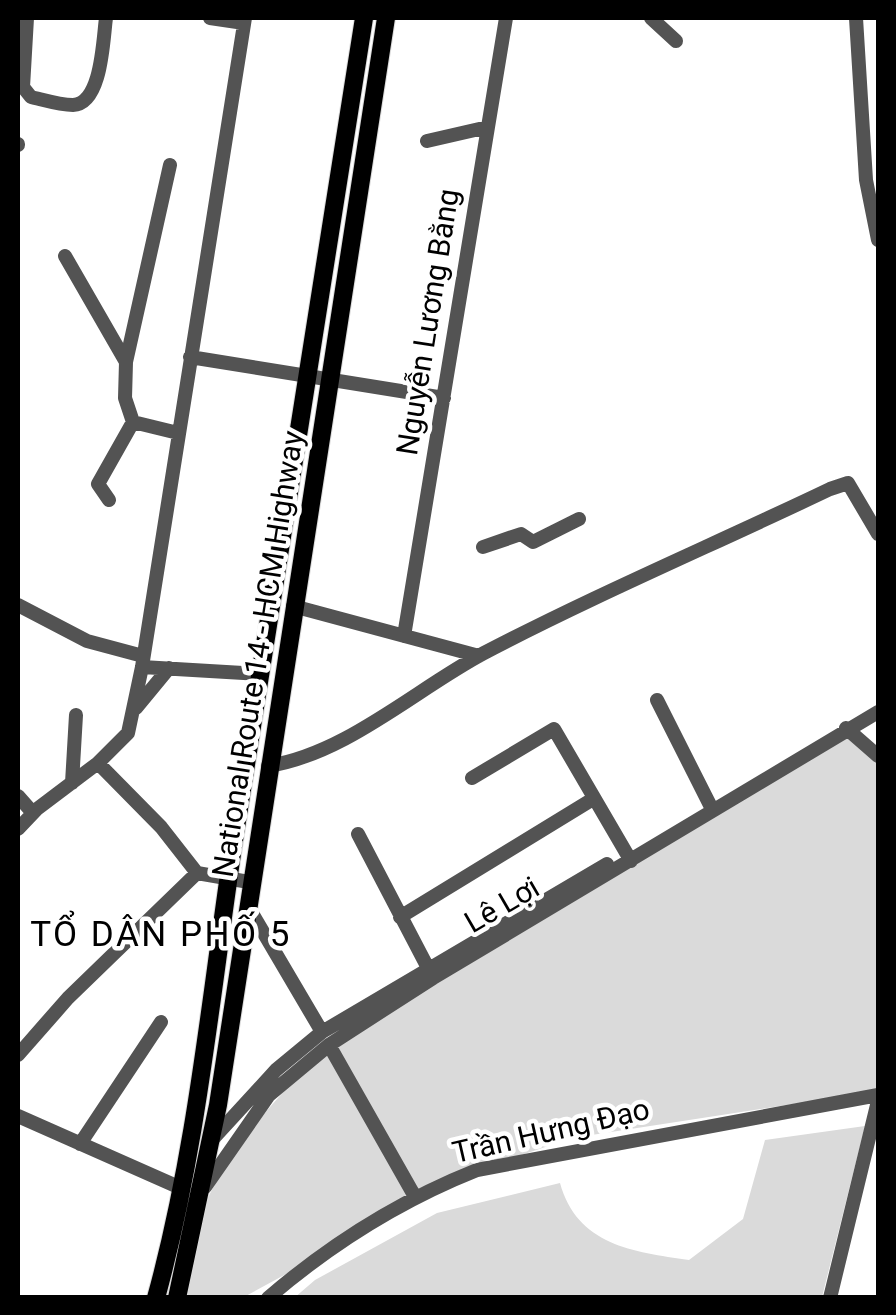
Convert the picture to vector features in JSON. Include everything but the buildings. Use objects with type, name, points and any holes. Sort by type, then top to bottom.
[{"type":"main road","name":"National Route 14 - HCM Highway","points":[[177,1298],[229,879],[364,18]]},
{"type":"main road","name":"National Route 14 - HCM Highway","points":[[156,1298],[218,1104],[386,18]]},
{"type":"main road","points":[[190,1186],[208,1145]]},
{"type":"street","points":[[27,18],[22,86],[32,97],[76,105],[86,100],[94,87],[106,18]]},
{"type":"street","points":[[18,829],[33,812],[124,740],[132,712],[245,20],[210,18]]},
{"type":"street","name":"Nguyễn Lương Bằng","points":[[404,636],[506,18]]},
{"type":"street","points":[[651,18],[676,41]]},
{"type":"street","points":[[856,18],[878,240]]},
{"type":"street","points":[[427,141],[488,126]]},
{"type":"street","points":[[108,500],[98,484],[133,422],[125,398],[126,362],[170,165]]},
{"type":"street","points":[[65,256],[126,362]]},
{"type":"street","points":[[190,357],[444,398]]},
{"type":"street","points":[[133,422],[178,433]]},
{"type":"street","points":[[268,766],[288,763],[348,734],[479,656],[848,483],[878,534]]},
{"type":"street","points":[[483,547],[520,534],[533,542],[578,519]]},
{"type":"street","points":[[18,605],[87,641],[142,661],[169,668],[260,674]]},
{"type":"street","points":[[293,606],[479,656]]},
{"type":"street","points":[[132,712],[169,668]]},
{"type":"street","points":[[657,700],[710,805]]},
{"type":"street","name":"Lê Lợi","points":[[190,1186],[269,1096],[326,1039],[878,712]]},
{"type":"street","points":[[72,784],[76,715]]},
{"type":"street","points":[[208,1145],[276,1070],[428,968],[629,858],[832,731],[846,728],[878,756]]},
{"type":"street","points":[[472,778],[554,729],[629,858]]},
{"type":"street","points":[[98,763],[160,826],[197,873],[229,879],[248,891],[414,1195]]},
{"type":"street","points":[[18,796],[33,812]]},
{"type":"street","points":[[400,917],[593,800]]},
{"type":"street","points":[[358,834],[428,968]]},
{"type":"street","points":[[18,1055],[68,998],[197,873]]},
{"type":"street","points":[[80,1144],[161,1022]]},
{"type":"street","points":[[830,1298],[878,1098]]},
{"type":"street","name":"Trần Hưng Đạo","points":[[268,1298],[325,1252],[414,1195],[477,1170],[524,1158],[878,1098]]},
{"type":"street","points":[[18,1116],[190,1186]]},
{"type":"shaded area","points":[[846,728],[878,756],[878,1091],[572,1138],[477,1170],[244,1297],[185,1297],[199,1220],[222,1171],[272,1104],[329,1045]]},
{"type":"shaded area","points":[[865,1126],[822,1297],[294,1298],[315,1280],[437,1213],[560,1183],[579,1220],[610,1242],[689,1260],[743,1219],[765,1140]]},
{"type":"district","name":"TỔ DÂN PHỐ 5","points":[[161,934]]}]
